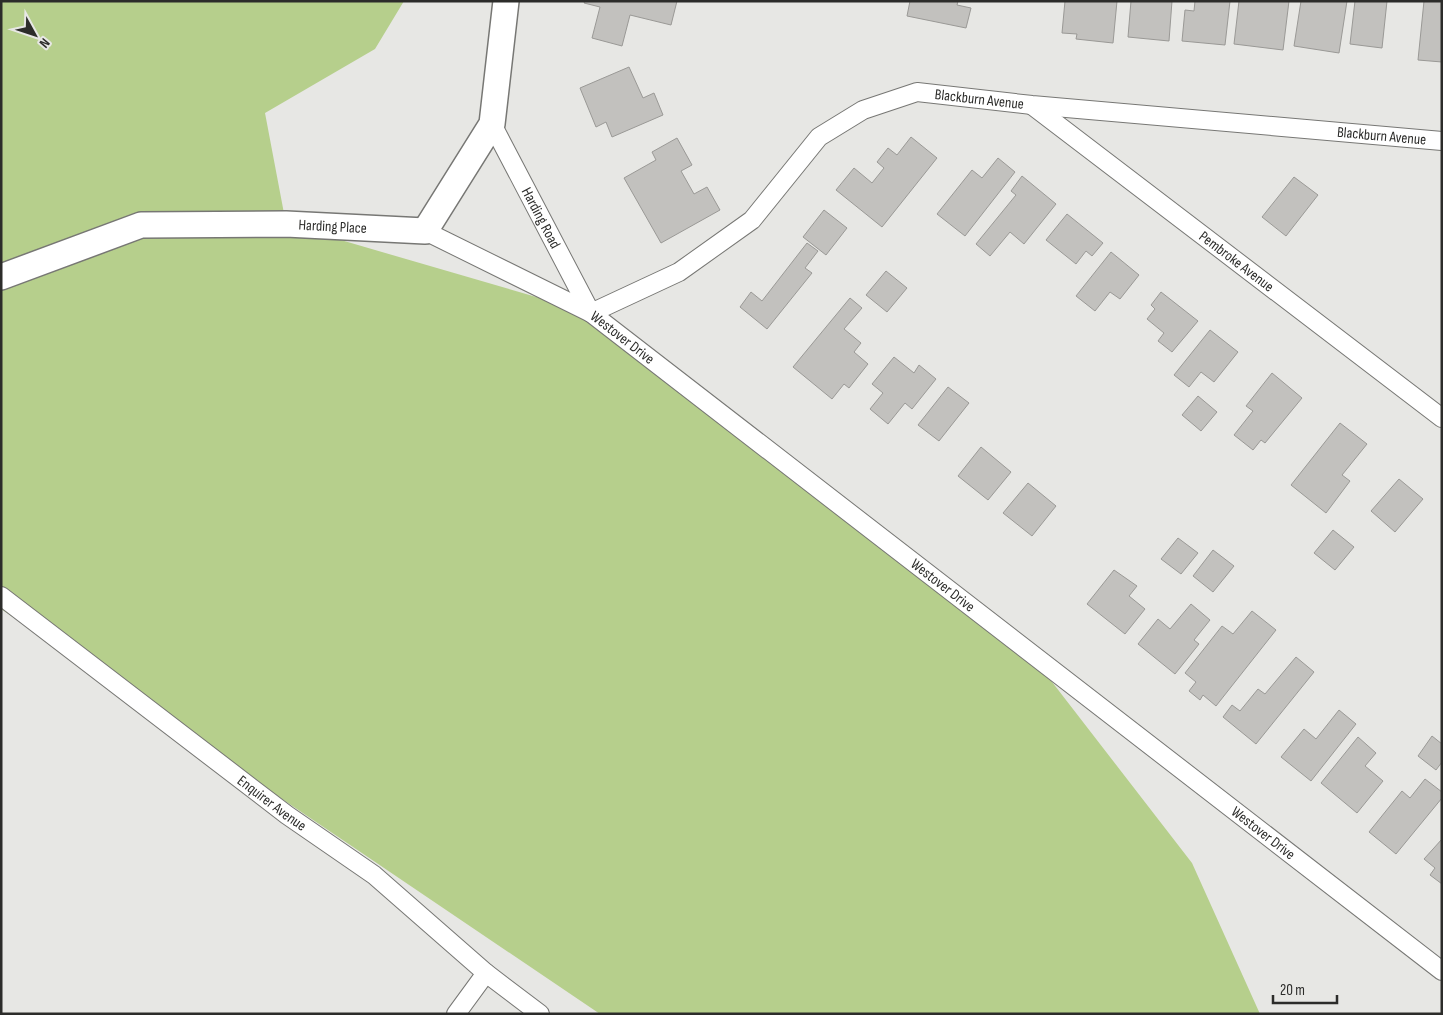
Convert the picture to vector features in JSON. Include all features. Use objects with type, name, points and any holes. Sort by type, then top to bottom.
[{"type":"main road","points":[[425,231],[492,124],[506,1]]},
{"type":"main road","name":"Harding Place","points":[[1,277],[142,225],[286,224],[425,231]]},
{"type":"street","name":"Blackburn Avenue","points":[[591,313],[680,272],[752,220],[819,137],[863,110],[917,92],[1032,106],[1442,141]]},
{"type":"street","name":"Pembroke Avenue","points":[[1032,106],[1442,418]]},
{"type":"street","name":"Harding Road","points":[[492,124],[591,313]]},
{"type":"street","name":"Westover Drive","points":[[425,231],[591,313],[1442,971]]},
{"type":"street","name":"Enquirer Avenue","points":[[1,596],[286,815],[374,875],[486,973],[540,1014]]},
{"type":"street","points":[[456,1014],[486,973]]},
{"type":"green space","points":[[1,1],[404,1],[375,49],[265,113],[286,224],[591,313],[1025,647],[1192,863],[1260,1014],[600,1014],[1,609]]},
{"type":"building","points":[[585,1],[677,1],[671,25],[630,15],[622,46],[592,38],[600,7],[584,3]]},
{"type":"building","points":[[910,1],[958,1],[957,5],[971,8],[966,28],[907,16]]},
{"type":"building","points":[[1065,1],[1117,1],[1113,43],[1076,39],[1077,34],[1062,33]]},
{"type":"building","points":[[1131,1],[1172,1],[1169,41],[1128,37]]},
{"type":"building","points":[[1195,1],[1230,1],[1225,45],[1182,41],[1185,10],[1194,11]]},
{"type":"building","points":[[1239,1],[1289,1],[1283,50],[1234,44]]},
{"type":"building","points":[[1301,1],[1347,1],[1339,53],[1294,46]]},
{"type":"building","points":[[1355,1],[1387,1],[1382,48],[1350,44]]},
{"type":"building","points":[[1424,1],[1442,1],[1442,62],[1418,60]]},
{"type":"building","points":[[629,67],[643,98],[654,93],[663,115],[612,137],[606,122],[596,127],[580,88]]},
{"type":"building","points":[[911,137],[937,158],[882,227],[836,190],[854,168],[872,183],[884,168],[877,162],[888,148],[897,155]]},
{"type":"building","points":[[677,138],[692,165],[681,171],[694,194],[707,187],[720,210],[661,243],[624,178],[656,160],[652,152]]},
{"type":"building","points":[[998,158],[1015,172],[965,236],[937,214],[972,170],[982,178]]},
{"type":"building","points":[[1022,176],[1056,204],[1024,244],[1010,232],[990,256],[976,244],[1016,195],[1011,191]]},
{"type":"building","points":[[1294,177],[1318,195],[1286,236],[1262,217]]},
{"type":"building","points":[[824,210],[847,228],[826,255],[803,237]]},
{"type":"building","points":[[1067,214],[1103,243],[1092,256],[1086,251],[1076,264],[1046,240]]},
{"type":"building","points":[[807,243],[818,251],[805,268],[812,273],[767,329],[740,307],[751,292],[762,301]]},
{"type":"building","points":[[1111,252],[1139,275],[1120,299],[1110,292],[1095,311],[1076,296]]},
{"type":"building","points":[[886,271],[907,288],[887,312],[866,295]]},
{"type":"building","points":[[1161,292],[1198,321],[1172,352],[1158,341],[1164,333],[1147,319],[1155,309],[1151,305]]},
{"type":"building","points":[[850,298],[862,308],[844,329],[861,343],[854,352],[868,364],[849,388],[844,384],[832,399],[793,367]]},
{"type":"building","points":[[1210,330],[1238,352],[1214,382],[1201,372],[1189,387],[1174,375]]},
{"type":"building","points":[[894,357],[914,373],[919,365],[936,379],[912,409],[905,403],[888,424],[870,409],[883,393],[872,384]]},
{"type":"building","points":[[1272,373],[1302,398],[1265,443],[1261,440],[1253,450],[1234,435],[1253,411],[1246,406]]},
{"type":"building","points":[[948,387],[969,403],[939,441],[918,425]]},
{"type":"building","points":[[1198,396],[1217,412],[1201,431],[1182,415]]},
{"type":"building","points":[[1340,423],[1367,444],[1342,475],[1350,481],[1326,513],[1291,485]]},
{"type":"building","points":[[981,447],[1011,472],[988,500],[958,476]]},
{"type":"building","points":[[1399,479],[1423,499],[1395,532],[1371,511]]},
{"type":"building","points":[[1028,483],[1056,506],[1032,536],[1003,513]]},
{"type":"building","points":[[1333,530],[1354,547],[1335,570],[1314,553]]},
{"type":"building","points":[[1178,538],[1198,553],[1181,574],[1161,559]]},
{"type":"building","points":[[1213,550],[1234,566],[1213,592],[1193,576]]},
{"type":"building","points":[[1114,570],[1137,586],[1129,596],[1145,609],[1125,634],[1087,604]]},
{"type":"building","points":[[1191,604],[1210,620],[1194,640],[1199,644],[1175,674],[1138,644],[1158,619],[1170,629]]},
{"type":"building","points":[[1252,611],[1276,630],[1216,706],[1203,695],[1200,700],[1189,691],[1196,682],[1185,673],[1222,626],[1233,634]]},
{"type":"building","points":[[1296,657],[1314,672],[1256,744],[1223,717],[1232,705],[1240,711],[1258,689],[1265,694]]},
{"type":"building","points":[[1339,710],[1356,724],[1311,781],[1281,757],[1304,729],[1316,739]]},
{"type":"building","points":[[1432,736],[1442,744],[1442,762],[1436,770],[1418,756]]},
{"type":"building","points":[[1358,737],[1376,753],[1365,766],[1383,781],[1357,813],[1321,783]]},
{"type":"building","points":[[1425,779],[1442,792],[1442,798],[1396,854],[1369,832],[1402,791],[1410,798]]},
{"type":"building","points":[[1442,839],[1442,884],[1430,875],[1435,868],[1424,859]]}]
